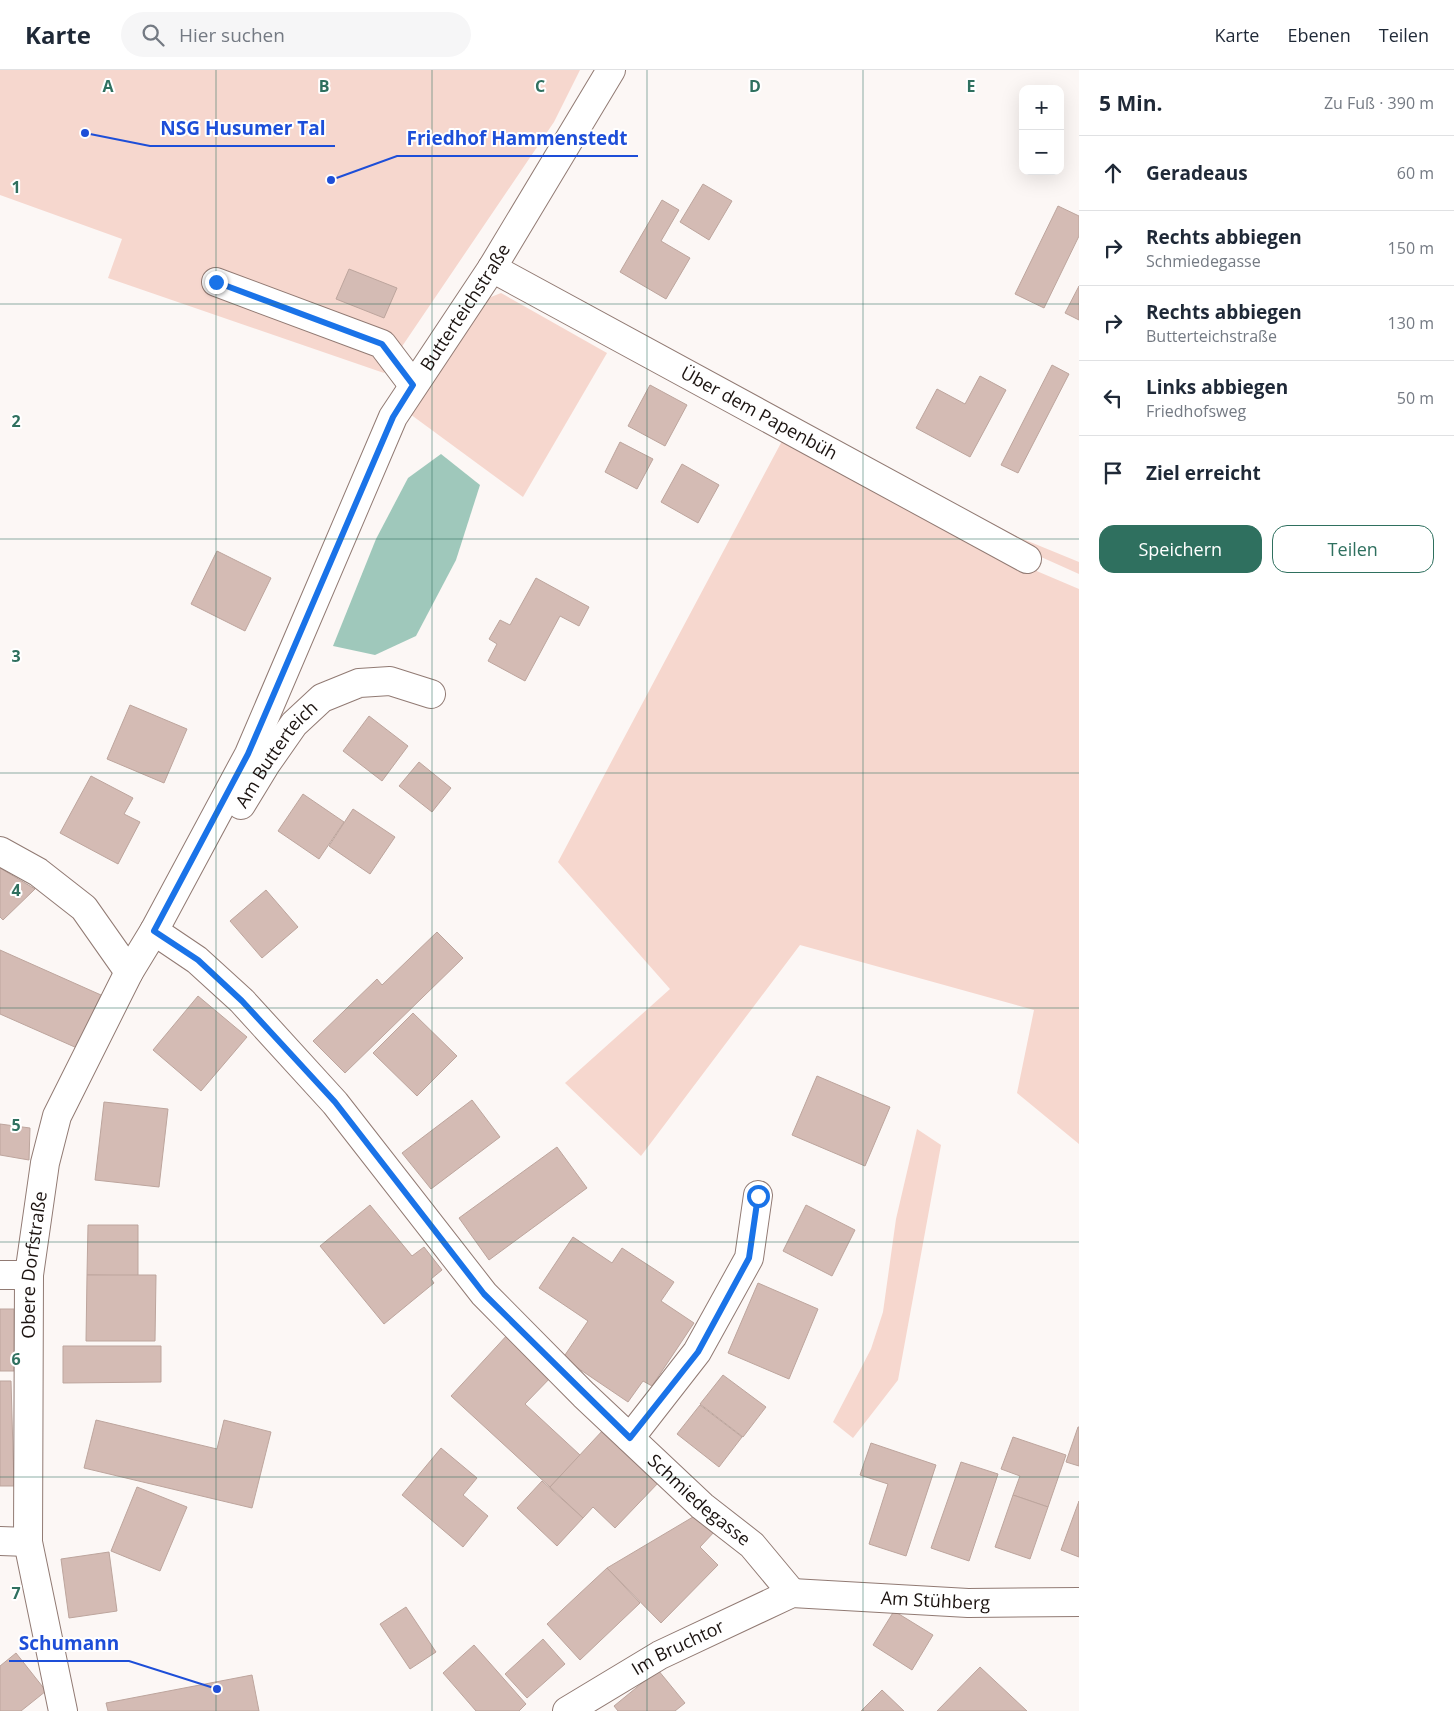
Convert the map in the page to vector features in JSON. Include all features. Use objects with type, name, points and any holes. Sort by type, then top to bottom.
[{"type":"street","name":"Butterteichstraße","points":[[154,931],[248,754],[393,417],[492,268],[611,70]]},
{"type":"street","name":"Über dem Papenbüh","points":[[492,268],[1026,559]]},
{"type":"street","points":[[216,282],[382,344],[413,385]]},
{"type":"street","name":"Am Butterteich","points":[[154,931],[198,878],[266,764],[294,724],[322,698],[359,683],[390,680],[431,694]]},
{"type":"street","points":[[0,851],[38,872],[84,908],[129,972]]},
{"type":"street","name":"Obere Dorfstraße","points":[[63,1711],[28,1542],[29,1275],[45,1163],[57,1116],[129,972],[154,931]]},
{"type":"street","name":"Schmiedegasse","points":[[154,931],[198,960],[242,1001],[335,1102],[484,1294],[702,1506],[752,1545],[792,1593]]},
{"type":"street","points":[[630,1438],[698,1352],[749,1258],[758,1196]]},
{"type":"street","points":[[0,1275],[29,1275]]},
{"type":"street","points":[[0,1541],[28,1542]]},
{"type":"street","name":"Am Stühberg","points":[[792,1593],[968,1603],[1079,1602]]},
{"type":"street","name":"Im Bruchtor","points":[[567,1711],[660,1655],[792,1593]]},
{"type":"shaded area","points":[[0,70],[580,70],[554,122],[384,373],[108,278],[122,239],[0,195]]},
{"type":"shaded area","points":[[501,293],[607,353],[523,497],[410,414],[481,301]]},
{"type":"shaded area","points":[[782,441],[999,555],[1079,589],[1079,1144],[1017,1093],[1034,1010],[800,945],[641,1156],[565,1083],[670,989],[558,862]]},
{"type":"shaded area","points":[[441,454],[480,485],[456,560],[416,636],[375,655],[333,646],[376,539],[408,478]]},
{"type":"shaded area","points":[[982,518],[1018,537],[1079,562],[1079,574],[990,534]]},
{"type":"shaded area","points":[[917,1129],[941,1145],[898,1380],[853,1438],[833,1422],[871,1349],[883,1312],[896,1219]]},
{"type":"building","points":[[703,184],[732,201],[709,240],[680,222]]},
{"type":"building","points":[[662,200],[679,210],[661,241],[690,258],[666,299],[620,272]]},
{"type":"building","points":[[1058,206],[1079,216],[1079,236],[1044,308],[1015,294]]},
{"type":"building","points":[[349,269],[397,288],[384,318],[336,299]]},
{"type":"building","points":[[1079,286],[1079,320],[1065,313]]},
{"type":"building","points":[[1052,365],[1069,374],[1018,473],[1001,465]]},
{"type":"building","points":[[980,376],[1006,390],[970,457],[916,428],[937,389],[965,404]]},
{"type":"building","points":[[650,385],[687,405],[665,446],[628,426]]},
{"type":"building","points":[[620,442],[653,459],[637,489],[605,472]]},
{"type":"building","points":[[682,464],[719,485],[698,523],[661,502]]},
{"type":"building","points":[[217,551],[271,578],[245,631],[191,604]]},
{"type":"building","points":[[536,578],[589,607],[579,626],[560,616],[525,681],[488,661],[497,644],[489,639],[500,620],[510,625]]},
{"type":"building","points":[[130,705],[187,729],[164,783],[107,759]]},
{"type":"building","points":[[369,716],[408,746],[382,781],[343,751]]},
{"type":"building","points":[[419,762],[451,788],[432,812],[399,786]]},
{"type":"building","points":[[91,776],[133,798],[124,814],[140,822],[118,864],[60,833]]},
{"type":"building","points":[[303,794],[344,822],[319,859],[278,831]]},
{"type":"building","points":[[353,809],[395,837],[370,874],[329,846]]},
{"type":"building","points":[[0,868],[35,889],[3,920],[0,917]]},
{"type":"building","points":[[266,890],[298,927],[262,958],[230,921]]},
{"type":"building","points":[[437,932],[463,958],[345,1073],[313,1041],[377,979],[382,985]]},
{"type":"building","points":[[0,950],[101,995],[77,1048],[0,1014]]},
{"type":"building","points":[[198,996],[247,1037],[201,1091],[153,1050]]},
{"type":"building","points":[[413,1013],[457,1056],[417,1096],[373,1053]]},
{"type":"building","points":[[817,1076],[890,1107],[865,1166],[792,1135]]},
{"type":"building","points":[[472,1100],[500,1137],[431,1189],[402,1153]]},
{"type":"building","points":[[104,1102],[168,1109],[159,1187],[95,1180]]},
{"type":"building","points":[[0,1124],[30,1128],[29,1160],[0,1155]]},
{"type":"building","points":[[557,1147],[587,1188],[489,1260],[459,1218]]},
{"type":"building","points":[[370,1205],[412,1256],[424,1247],[442,1270],[431,1279],[434,1283],[384,1324],[320,1246]]},
{"type":"building","points":[[806,1205],[855,1230],[832,1276],[783,1251]]},
{"type":"building","points":[[88,1225],[138,1225],[138,1276],[87,1275]]},
{"type":"building","points":[[573,1237],[612,1263],[622,1248],[674,1282],[661,1301],[694,1323],[652,1386],[643,1381],[628,1402],[563,1358],[588,1321],[539,1288]]},
{"type":"building","points":[[87,1275],[156,1275],[155,1341],[86,1341]]},
{"type":"building","points":[[758,1283],[818,1309],[789,1379],[728,1353]]},
{"type":"building","points":[[0,1309],[14,1309],[14,1371],[0,1371]]},
{"type":"building","points":[[509,1333],[554,1374],[525,1404],[580,1455],[550,1487],[451,1396]]},
{"type":"building","points":[[63,1346],[161,1346],[161,1382],[63,1383]]},
{"type":"building","points":[[723,1375],[766,1407],[743,1437],[700,1404]]},
{"type":"building","points":[[0,1381],[11,1381],[14,1486],[0,1486]]},
{"type":"building","points":[[700,1405],[742,1437],[719,1467],[677,1434]]},
{"type":"building","points":[[96,1420],[217,1449],[224,1420],[271,1432],[252,1508],[84,1468]]},
{"type":"building","points":[[1079,1427],[1079,1466],[1066,1462]]},
{"type":"building","points":[[604,1429],[660,1481],[615,1528],[593,1507],[583,1518],[550,1487]]},
{"type":"building","points":[[1013,1437],[1066,1455],[1048,1507],[1013,1495],[1020,1476],[1001,1469]]},
{"type":"building","points":[[871,1443],[936,1465],[906,1556],[869,1544],[888,1484],[860,1475]]},
{"type":"building","points":[[441,1448],[477,1478],[463,1495],[488,1516],[463,1547],[402,1495]]},
{"type":"building","points":[[961,1462],[998,1474],[969,1561],[931,1548]]},
{"type":"building","points":[[542,1481],[583,1518],[557,1546],[517,1508]]},
{"type":"building","points":[[137,1487],[187,1507],[160,1571],[111,1551]]},
{"type":"building","points":[[1013,1495],[1048,1507],[1030,1559],[995,1547]]},
{"type":"building","points":[[1079,1501],[1079,1557],[1061,1550]]},
{"type":"building","points":[[698,1514],[715,1531],[700,1547],[718,1565],[661,1623],[607,1568]]},
{"type":"building","points":[[109,1552],[117,1611],[69,1618],[61,1559]]},
{"type":"building","points":[[607,1568],[640,1603],[580,1660],[547,1624]]},
{"type":"building","points":[[406,1607],[436,1652],[410,1669],[380,1624]]},
{"type":"building","points":[[894,1611],[933,1635],[912,1670],[873,1645]]},
{"type":"building","points":[[543,1639],[565,1664],[527,1698],[505,1674]]},
{"type":"building","points":[[474,1645],[526,1704],[519,1711],[476,1711],[443,1673]]},
{"type":"building","points":[[16,1653],[46,1691],[21,1711],[0,1711],[0,1666]]},
{"type":"building","points":[[980,1667],[1027,1711],[937,1711]]},
{"type":"building","points":[[658,1670],[685,1703],[675,1711],[618,1711],[614,1706]]},
{"type":"building","points":[[252,1675],[259,1711],[108,1711],[106,1703]]},
{"type":"building","points":[[882,1690],[904,1711],[861,1711]]},
{"type":"place","name":"NSG Husumer Tal","points":[[85,133]]},
{"type":"place","name":"Friedhof Hammenstedt","points":[[331,180]]},
{"type":"place","name":"Schumann","points":[[217,1689]]},
{"type":"route","points":[[216,282],[382,344],[413,385],[393,417],[248,754],[154,931],[198,960],[242,1001],[335,1102],[484,1294],[584,1395],[630,1438],[698,1352],[749,1258],[758,1196]]}]
